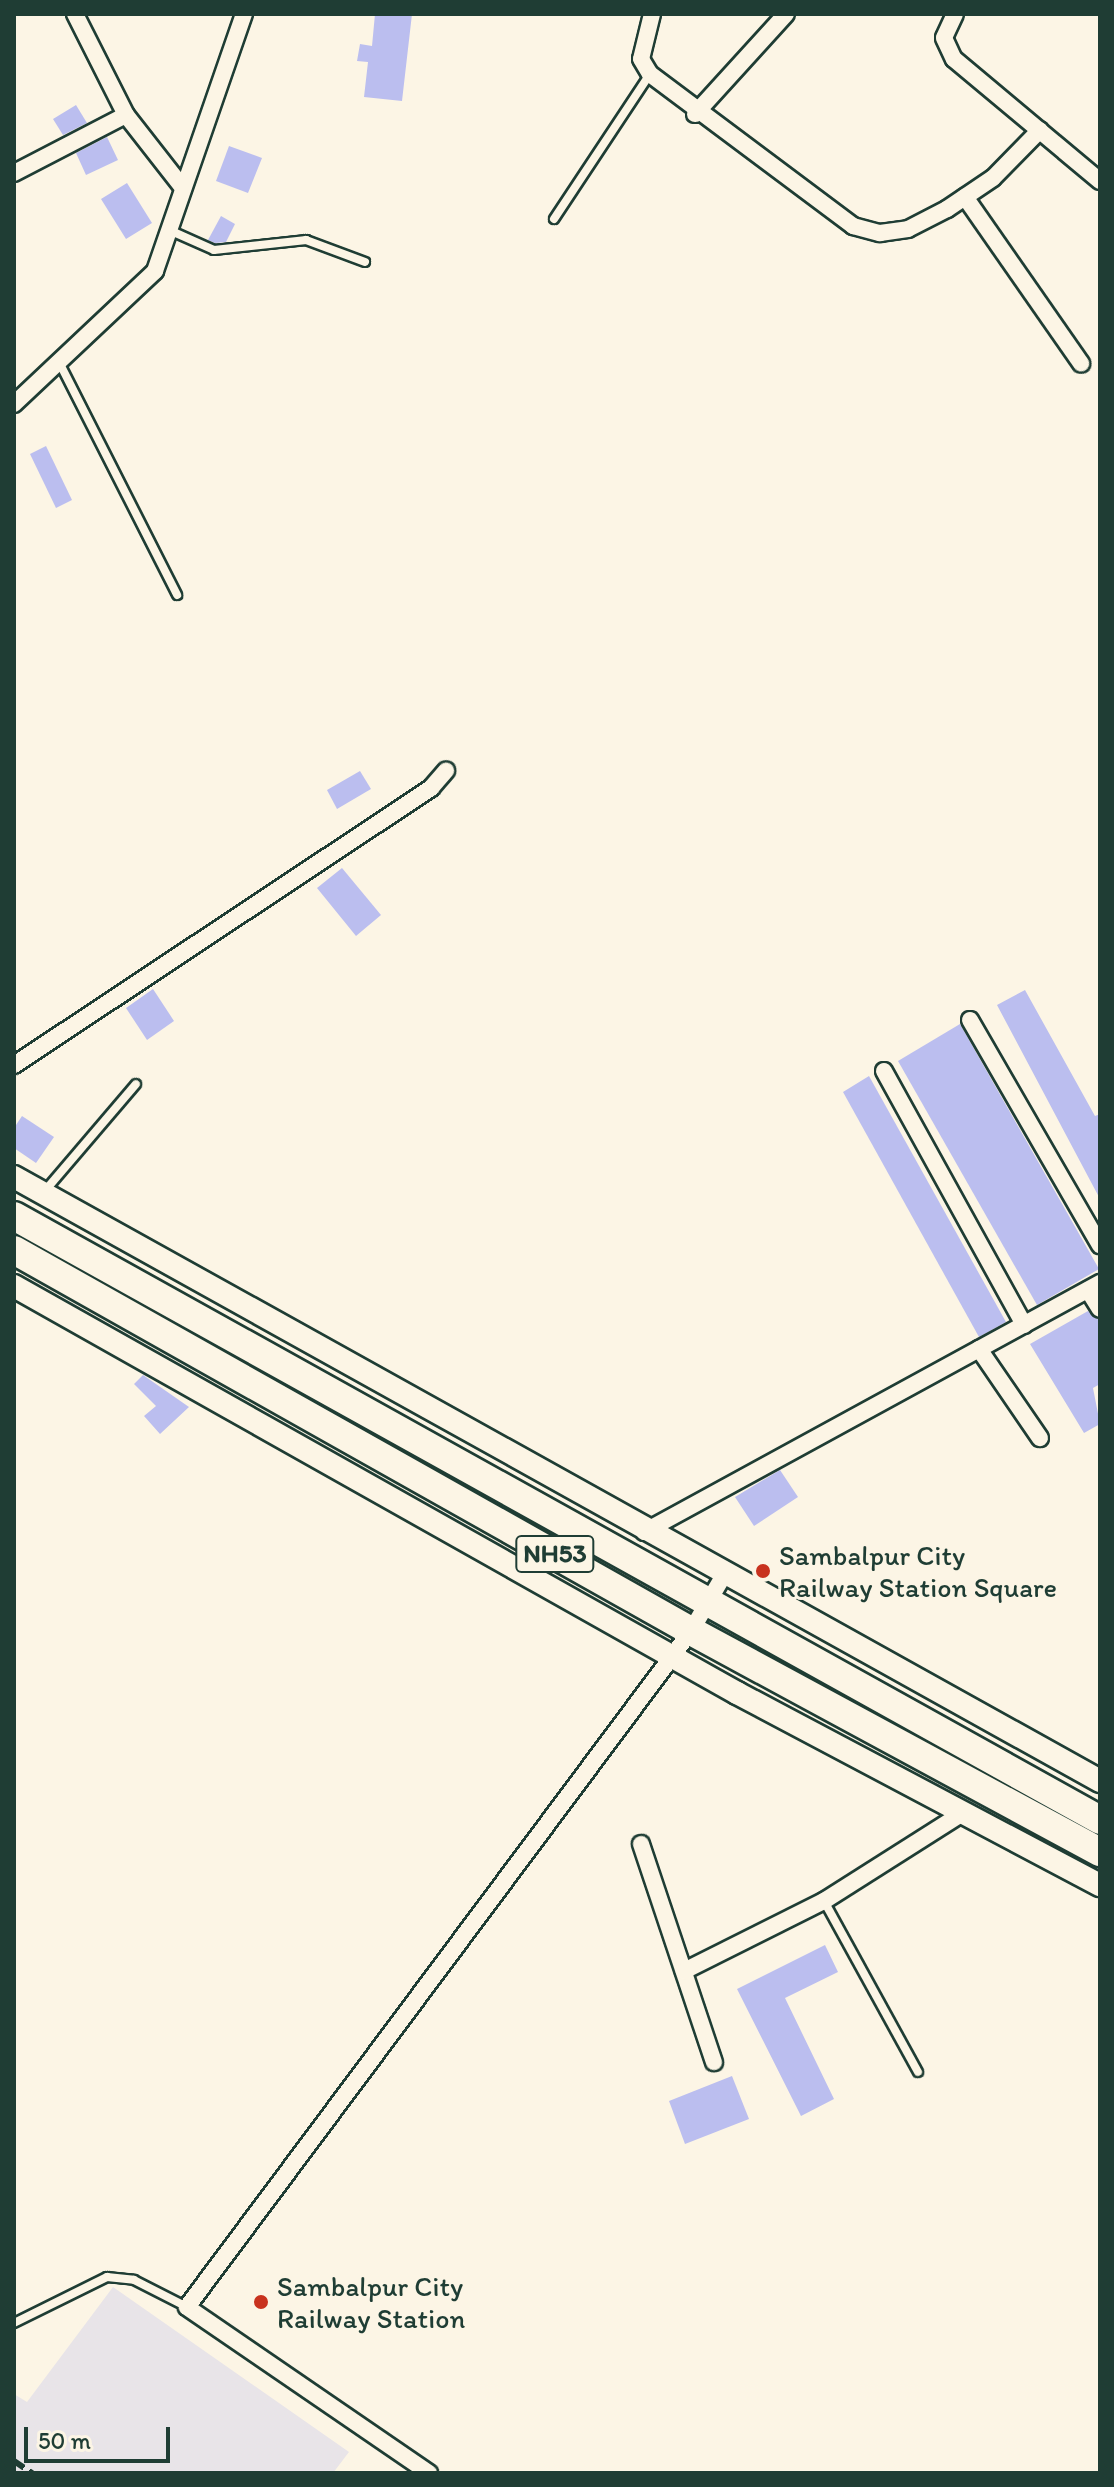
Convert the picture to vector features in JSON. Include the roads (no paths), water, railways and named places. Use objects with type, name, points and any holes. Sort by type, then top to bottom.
[{"type":"highway","name":"NH53","points":[[14,1216],[1100,1820]]},
{"type":"highway","name":"NH53","points":[[14,1250],[691,1631],[1100,1852]]},
{"type":"main road","points":[[14,1177],[644,1532],[1100,1781]]},
{"type":"main road","points":[[14,1286],[673,1656],[1100,1885]]},
{"type":"street","points":[[75,14],[126,115],[183,188]]},
{"type":"street","points":[[14,404],[60,364],[155,271],[244,14]]},
{"type":"street","points":[[652,14],[641,59],[650,74],[695,114],[853,226],[880,233],[908,229],[965,197],[1040,130]]},
{"type":"street","points":[[695,114],[786,14]]},
{"type":"street","points":[[955,14],[944,38],[948,52],[1100,181]]},
{"type":"street","points":[[14,173],[126,115]]},
{"type":"street","points":[[965,197],[1081,363]]},
{"type":"street","points":[[14,1065],[431,788],[446,771]]},
{"type":"street","points":[[970,1020],[1100,1245]]},
{"type":"street","points":[[884,1071],[1024,1325]]},
{"type":"street","points":[[644,1532],[1094,1287],[1100,1309]]},
{"type":"street","points":[[979,1349],[1040,1438]]},
{"type":"street","points":[[429,2473],[187,2307],[673,1656],[724,1575]]},
{"type":"street","points":[[684,1971],[824,1901],[964,1812]]},
{"type":"street","points":[[641,1844],[714,2062]]},
{"type":"lane","points":[[554,219],[650,74]]},
{"type":"lane","points":[[169,230],[223,252],[306,240],[365,262]]},
{"type":"lane","points":[[60,364],[177,595]]},
{"type":"lane","points":[[43,1193],[136,1084]]},
{"type":"lane","points":[[824,1901],[918,2072]]},
{"type":"lane","points":[[14,2323],[107,2277],[134,2280],[187,2307]]},
{"type":"railway","points":[[14,2461],[32,2473]]},
{"type":"place","name":"Sambalpur City Railway Station Square","points":[[763,1571]]},
{"type":"place","name":"Sambalpur City Railway Station","points":[[261,2302]]}]
